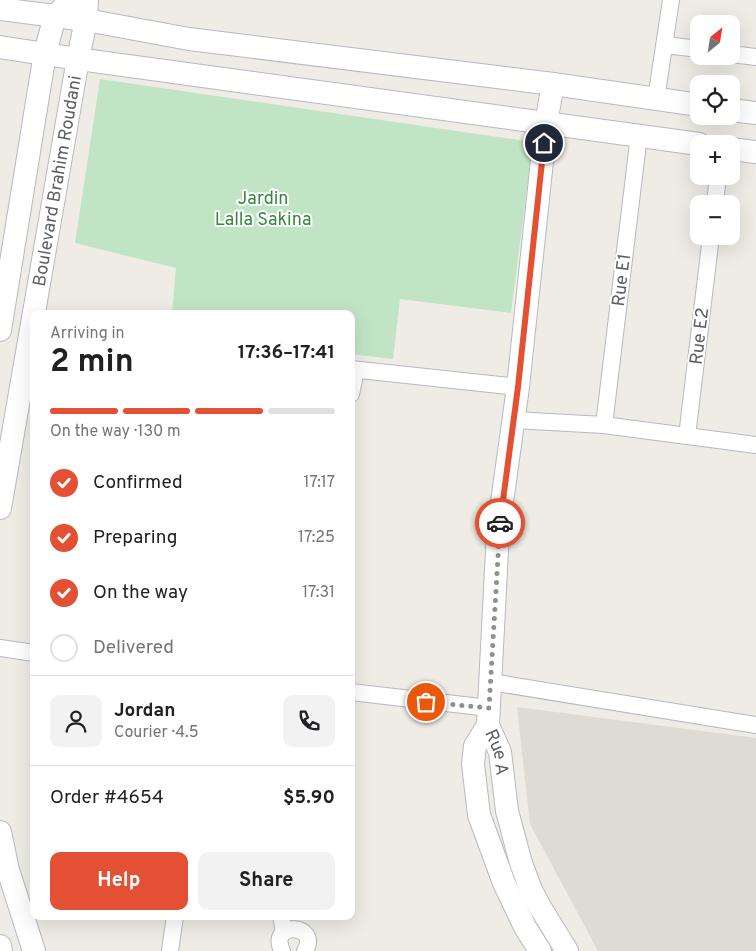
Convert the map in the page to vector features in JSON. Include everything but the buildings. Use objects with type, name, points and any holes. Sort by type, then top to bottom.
[{"type":"main road","name":"Boulevard Brahim Roudani","points":[[0,330],[13,240],[45,53],[55,16],[71,0]]},
{"type":"main road","points":[[0,9],[55,16],[86,10],[189,39],[553,84],[690,104]]},
{"type":"main road","name":"Boulevard Brahim Roudani","points":[[34,310],[86,10]]},
{"type":"main road","points":[[0,47],[690,143]]},
{"type":"main road","points":[[488,716],[498,531],[514,420],[546,123],[553,84]]},
{"type":"main road","points":[[740,111],[756,114]]},
{"type":"main road","points":[[740,150],[756,152]]},
{"type":"main road","points":[[13,240],[44,251]]},
{"type":"main road","name":"Boulevard Brahim Roudani","points":[[0,508],[30,333]]},
{"type":"main road","name":"Rue A","points":[[488,716],[475,746],[474,764],[479,815],[504,882],[525,927],[540,951]]},
{"type":"main road","name":"Rue A","points":[[488,716],[500,752],[507,811],[521,863],[537,902],[567,951]]},
{"type":"main road","points":[[0,832],[8,870],[34,951]]},
{"type":"main road","points":[[0,946],[1,951]]},
{"type":"street","points":[[656,99],[671,0]]},
{"type":"street","points":[[665,45],[690,48]]},
{"type":"street","points":[[740,55],[756,57]]},
{"type":"street","name":"Rue E1","points":[[604,425],[639,135]]},
{"type":"street","name":"Rue E2","points":[[687,436],[710,245]]},
{"type":"street","points":[[355,370],[518,387]]},
{"type":"street","points":[[514,420],[604,425],[756,446]]},
{"type":"street","points":[[0,648],[30,652]]},
{"type":"street","points":[[491,682],[756,725]]},
{"type":"street","points":[[355,693],[488,716]]},
{"type":"street","points":[[170,951],[174,920]]},
{"type":"street","points":[[281,951],[279,944],[282,924],[289,929],[302,931],[312,948]]},
{"type":"shaded area","points":[[517,707],[756,738],[756,951],[598,951],[530,824]]},
{"type":"green space","name":"Jardin Lalla Sakina","points":[[100,79],[533,142],[511,313],[400,299],[393,359],[355,354],[355,310],[172,310],[176,268],[75,243]]},
{"type":"way so far","points":[[426,702],[489,708],[498,531],[500,523]]},
{"type":"route","points":[[500,523],[518,387],[544,143]]}]
